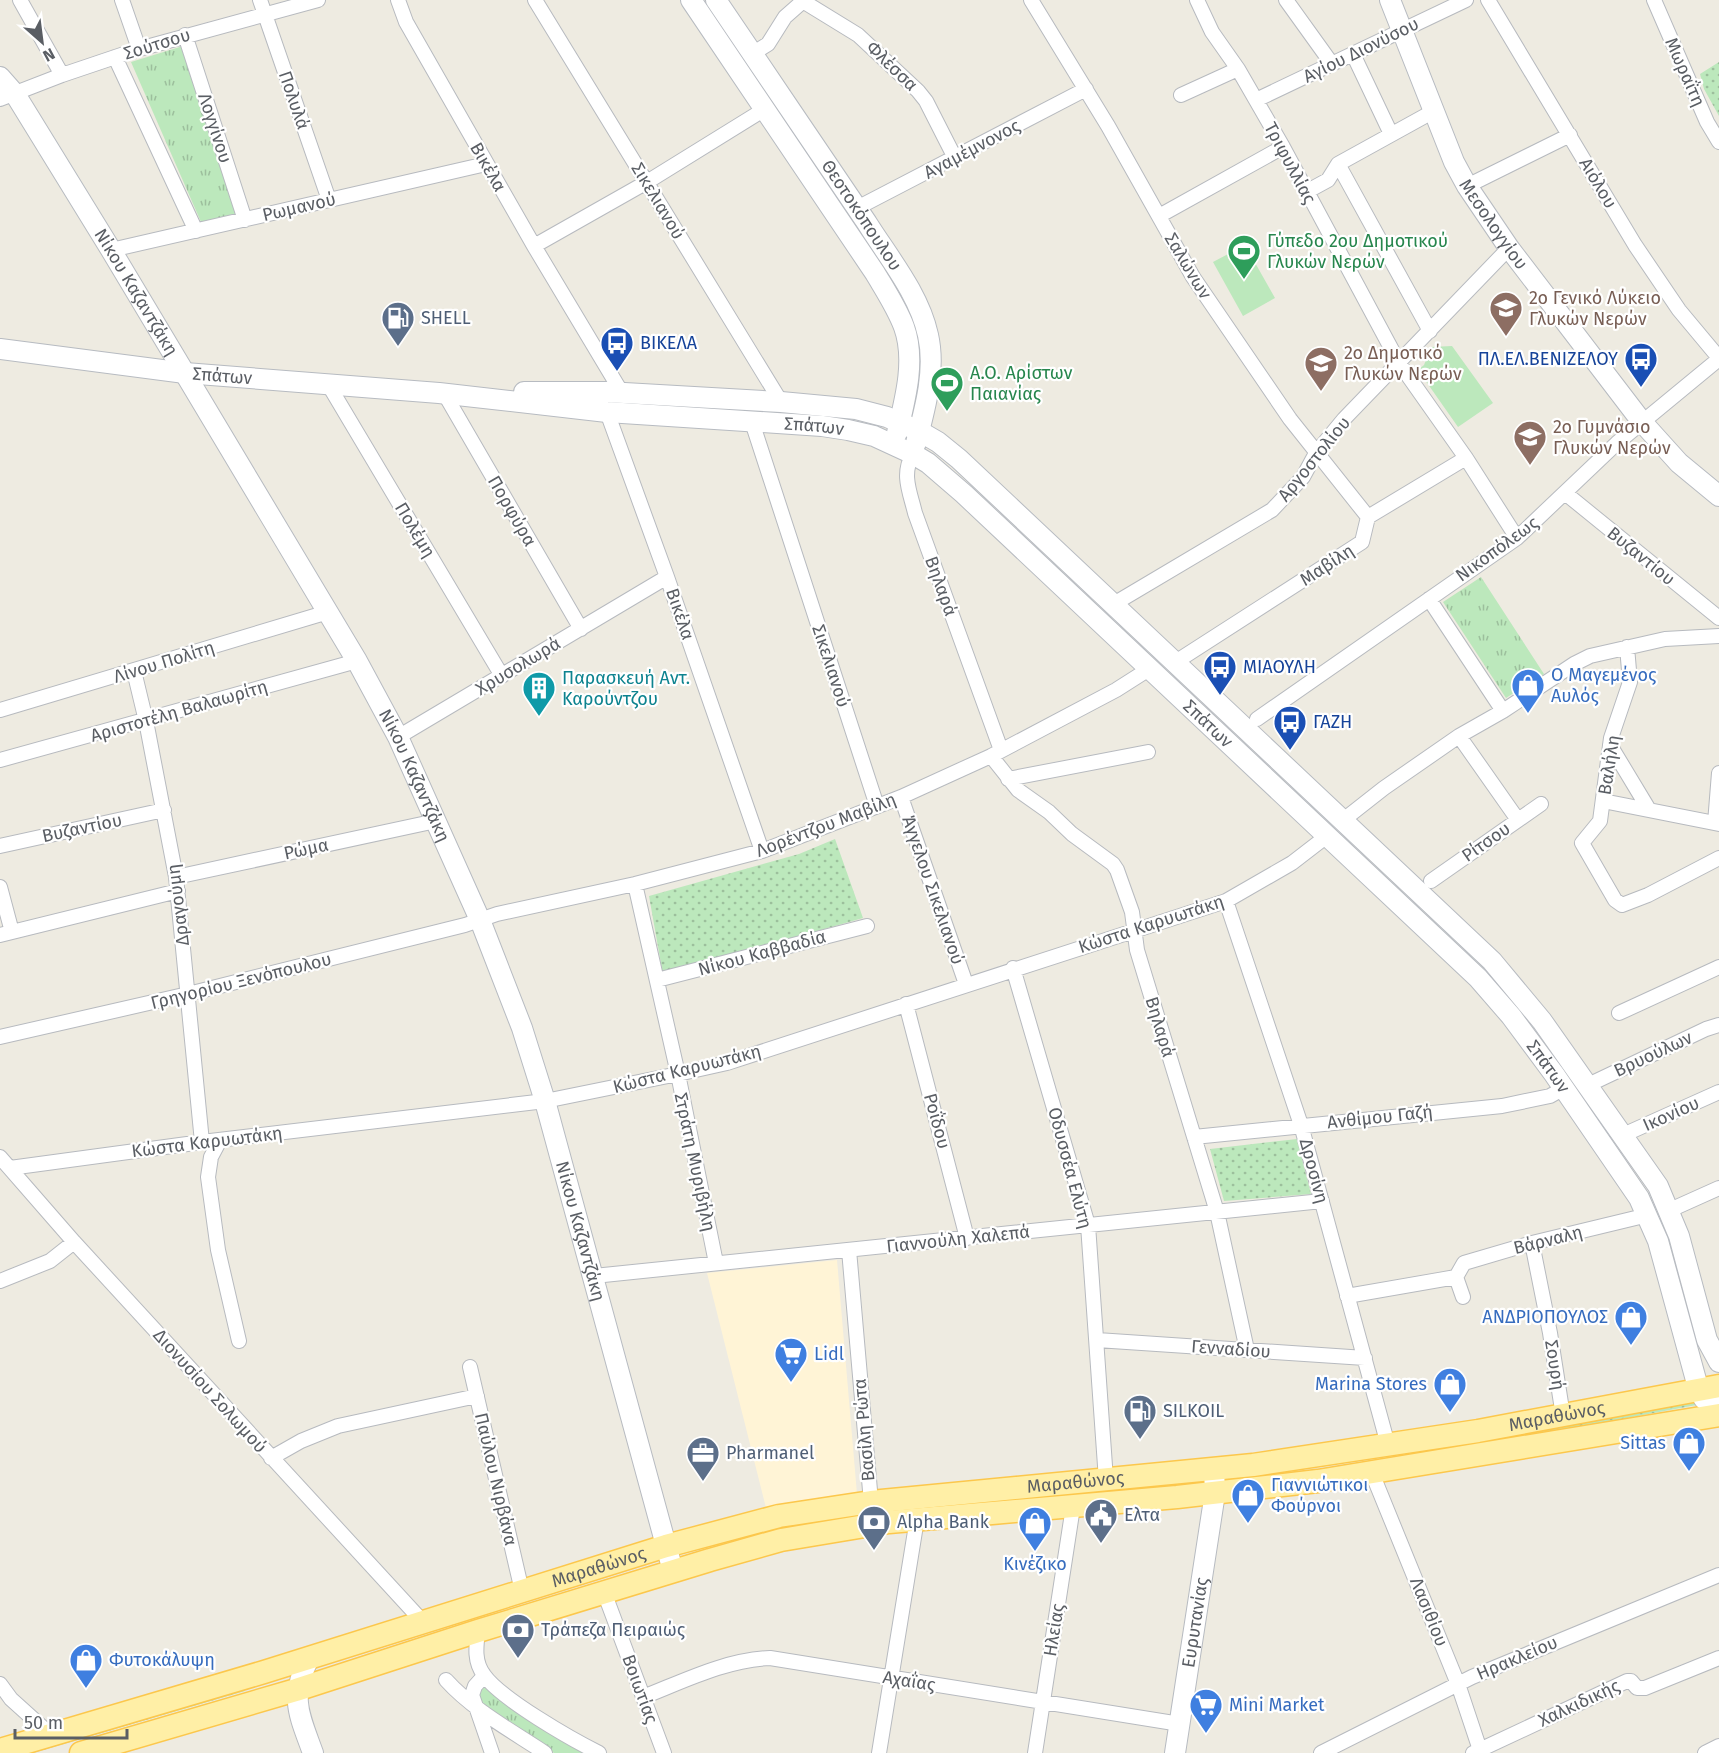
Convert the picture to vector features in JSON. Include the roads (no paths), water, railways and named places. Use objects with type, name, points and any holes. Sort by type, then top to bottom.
[{"type":"main road","name":"Θεοτοκόπουλου","points":[[691,0],[875,273],[899,316],[908,342],[908,373],[895,444]]},
{"type":"main road","name":"Θεοτοκόπουλου","points":[[716,0],[857,208],[911,292],[926,324],[929,337],[930,375],[913,454]]},
{"type":"main road","name":"Μεσολογγίου","points":[[1390,0],[1455,162],[1467,186],[1509,248],[1642,422],[1679,463],[1719,496]]},
{"type":"main road","name":"Νίκου Καζαντζάκη","points":[[0,77],[8,97],[111,250],[357,661],[399,737],[480,920],[522,1028],[594,1276],[673,1571]]},
{"type":"main road","name":"Σπάτων","points":[[0,349],[185,373],[444,393],[607,412],[849,430],[895,444],[928,463],[952,482],[1478,978],[1511,1016],[1629,1180],[1648,1215],[1709,1389]]},
{"type":"main road","name":"Σπάτων","points":[[444,393],[622,393],[781,402],[862,411],[900,422],[938,442],[959,459],[1492,961],[1535,1011],[1658,1186],[1679,1236],[1707,1340],[1719,1362]]},
{"type":"main road","points":[[1709,1389],[1704,1399],[1719,1409]]},
{"type":"main road","name":"Μαραθώνος","points":[[0,1750],[309,1658],[666,1546],[779,1516],[871,1502],[1106,1480],[1388,1445],[1709,1389]]},
{"type":"main road","name":"Μαραθώνος","points":[[81,1753],[297,1690],[478,1631],[781,1540],[889,1522],[1215,1493],[1372,1473],[1719,1415]]},
{"type":"main road","points":[[1214,1468],[1215,1493]]},
{"type":"main road","name":"Ευρυτανίας","points":[[1175,1753],[1215,1493]]},
{"type":"main road","points":[[309,1658],[298,1680],[297,1702],[313,1753]]},
{"type":"street","points":[[20,0],[62,75]]},
{"type":"street","points":[[122,0],[139,49]]},
{"type":"street","name":"Σούτσου","points":[[8,97],[62,75],[262,7],[318,0]]},
{"type":"street","name":"Βικέλα","points":[[398,0],[406,22],[486,164],[622,393]]},
{"type":"street","name":"Σικελιανού","points":[[535,0],[781,402]]},
{"type":"street","name":"Σαλώνων","points":[[1030,0],[1086,88],[1187,269],[1231,336],[1316,453],[1368,517]]},
{"type":"street","name":"Τριφυλλίας","points":[[1197,0],[1212,32],[1238,69],[1283,147],[1399,363],[1466,458],[1516,538]]},
{"type":"street","points":[[1286,0],[1332,64]]},
{"type":"street","name":"Αγίου Διονύσου","points":[[1256,100],[1466,0]]},
{"type":"street","name":"Αιόλου","points":[[1488,0],[1635,245],[1679,309],[1719,359]]},
{"type":"street","name":"Μωραΐτη","points":[[1654,0],[1707,122],[1719,142]]},
{"type":"street","points":[[752,54],[768,44],[785,17],[801,1]]},
{"type":"street","name":"Φλέσσα","points":[[801,1],[858,35],[918,91],[926,101],[956,158]]},
{"type":"street","name":"Πολυλά","points":[[262,7],[329,201]]},
{"type":"street","name":"Λογγίνου","points":[[185,35],[245,220]]},
{"type":"street","points":[[1353,54],[1391,134]]},
{"type":"street","points":[[116,57],[196,231]]},
{"type":"street","points":[[1180,95],[1238,69]]},
{"type":"street","name":"Αγαμέμνονος","points":[[857,208],[1086,88]]},
{"type":"street","points":[[534,246],[646,182],[765,109]]},
{"type":"street","points":[[1306,192],[1328,180],[1338,164],[1434,111]]},
{"type":"street","points":[[1467,186],[1570,135]]},
{"type":"street","points":[[1159,216],[1283,147]]},
{"type":"street","name":"Ρωμανού","points":[[111,250],[486,164]]},
{"type":"street","points":[[1338,164],[1430,331]]},
{"type":"street","name":"Αργοστολίου","points":[[1112,604],[1272,510],[1303,477],[1316,453],[1344,419],[1509,248]]},
{"type":"street","name":"Νικοπόλεως","points":[[1257,718],[1530,528],[1564,493],[1642,422],[1719,359]]},
{"type":"street","name":"Πολέμη","points":[[328,384],[502,676]]},
{"type":"street","name":"Πορφύρα","points":[[444,393],[581,629]]},
{"type":"street","name":"Βικέλα","points":[[607,412],[762,851]]},
{"type":"street","name":"Σικελιανού","points":[[752,422],[877,806]]},
{"type":"street","name":"Βηλαρά","points":[[913,454],[906,465],[906,476],[915,513],[996,753],[1008,779],[1018,790],[1049,812],[1072,834],[1113,864],[1117,870],[1132,912],[1137,950],[1217,1212],[1247,1350]]},
{"type":"street","points":[[1368,517],[1466,458]]},
{"type":"street","name":"Βυζαντίου","points":[[1564,493],[1719,618]]},
{"type":"street","name":"Μαβίλη","points":[[1174,663],[1362,542],[1368,517]]},
{"type":"street","name":"Χρυσολωρά","points":[[399,737],[667,577]]},
{"type":"street","points":[[1429,598],[1503,711]]},
{"type":"street","name":"Λίνου Πολίτη","points":[[0,710],[328,612]]},
{"type":"street","points":[[1342,821],[1384,788],[1459,736],[1590,656],[1665,639],[1719,636]]},
{"type":"street","name":"Βαλήλη","points":[[1628,647],[1630,682],[1613,731],[1599,823],[1582,843],[1615,900],[1622,905],[1648,896],[1719,858]]},
{"type":"street","name":"Αριστοτέλη Βαλαωρίτη","points":[[0,760],[357,661]]},
{"type":"street","name":"Λορέντζου Μαβίλη","points":[[480,920],[497,914],[635,884],[762,851],[901,797],[996,753],[1116,690],[1149,669]]},
{"type":"street","name":"Δραγούμη","points":[[134,671],[164,810],[177,884],[202,1142]]},
{"type":"street","points":[[1459,736],[1518,820]]},
{"type":"street","points":[[1610,745],[1648,808]]},
{"type":"street","points":[[1008,779],[1148,752]]},
{"type":"street","points":[[1604,801],[1648,808],[1717,824],[1719,772]]},
{"type":"street","name":"Άγγελου Σικελιανού","points":[[901,797],[966,984]]},
{"type":"street","name":"Ρίτσου","points":[[1431,881],[1541,804]]},
{"type":"street","name":"Βυζαντίου","points":[[0,846],[164,810]]},
{"type":"street","name":"Ρώμα","points":[[6,933],[177,884],[436,821]]},
{"type":"street","name":"Κώστα Καρυωτάκη","points":[[10,1168],[202,1142],[545,1101],[727,1063],[1013,968],[1226,901],[1292,863],[1327,836]]},
{"type":"street","name":"Στράτη Μυριβήλη","points":[[635,884],[678,1074],[716,1263]]},
{"type":"street","points":[[0,887],[6,933]]},
{"type":"street","name":"Δροσίνη","points":[[1226,901],[1301,1125],[1388,1445]]},
{"type":"street","name":"Γρηγορίου Ξενόπουλου","points":[[0,1037],[188,994],[480,920]]},
{"type":"street","name":"Νίκου Καββαδία","points":[[657,980],[867,926]]},
{"type":"street","points":[[1619,1013],[1719,967]]},
{"type":"street","name":"Οδυσσέα Ελύτη","points":[[1013,968],[1088,1225],[1106,1480]]},
{"type":"street","name":"Ροΐδου","points":[[906,1004],[967,1238]]},
{"type":"street","name":"Βρυούλων","points":[[1588,1085],[1719,1025]]},
{"type":"street","name":"Ανθίμου Γαζή","points":[[1194,1137],[1502,1106],[1550,1096],[1564,1088]]},
{"type":"street","name":"Ικονίου","points":[[1623,1135],[1719,1092]]},
{"type":"street","points":[[220,1140],[209,1166],[209,1187],[218,1250],[239,1341]]},
{"type":"street","name":"Διονυσίου Σολωμού","points":[[0,1157],[74,1242],[423,1622]]},
{"type":"street","points":[[1670,1210],[1719,1188]]},
{"type":"street","name":"Γιαννούλη Χαλεπά","points":[[594,1276],[1322,1201]]},
{"type":"street","name":"Βάρναλη","points":[[1456,1277],[1464,1263],[1533,1243],[1648,1215]]},
{"type":"street","points":[[0,1281],[50,1261],[74,1242]]},
{"type":"street","name":"Σουρή","points":[[1533,1243],[1563,1416]]},
{"type":"street","name":"Βασίλη Ρώτα","points":[[849,1250],[871,1502]]},
{"type":"street","points":[[1347,1296],[1456,1277],[1463,1297]]},
{"type":"street","name":"Γενναδίου","points":[[1097,1340],[1365,1358]]},
{"type":"street","name":"Παύλου Νιρβάνα","points":[[470,1367],[522,1591]]},
{"type":"street","points":[[271,1458],[301,1441],[338,1426],[477,1396]]},
{"type":"street","name":"Λασιθίου","points":[[1372,1473],[1458,1684],[1478,1752]]},
{"type":"street","name":"Ηλείας","points":[[1035,1753],[1073,1507]]},
{"type":"street","points":[[879,1753],[917,1519]]},
{"type":"street","name":"Ηρακλείου","points":[[1321,1753],[1458,1684],[1719,1575]]},
{"type":"street","name":"Βοιωτίας","points":[[604,1592],[664,1753]]},
{"type":"street","points":[[478,1631],[475,1649],[484,1676],[520,1705],[599,1753]]},
{"type":"street","name":"Αχαΐας","points":[[643,1697],[728,1665],[750,1659],[770,1658],[1180,1724]]},
{"type":"street","name":"Χαλκιδικής","points":[[1478,1752],[1627,1681],[1637,1688],[1645,1688],[1719,1658]]},
{"type":"street","points":[[484,1676],[475,1686],[472,1695],[492,1753]]},
{"type":"street","points":[[446,1680],[475,1706],[545,1753]]},
{"type":"street","points":[[0,1684],[11,1699],[52,1736]]},
{"type":"street","points":[[1705,1753],[1719,1746]]},
{"type":"place","name":"Γύπεδο 2ου Δημοτικού Γλυκών Νερών","points":[[1244,280]]},
{"type":"place","name":"2ο Γενικό Λύκειο Γλυκών Νερών","points":[[1506,337]]},
{"type":"place","name":"SHELL","points":[[398,347]]},
{"type":"place","name":"ΒΙΚΕΛΑ","points":[[617,372]]},
{"type":"place","name":"ΠΛ.ΕΛ.ΒΕΝΙΖΕΛΟΥ","points":[[1641,388]]},
{"type":"place","name":"2ο Δημοτικό Γλυκών Νερών","points":[[1321,392]]},
{"type":"place","name":"Α.Ο. Αρίστων Παιανίας","points":[[947,412]]},
{"type":"place","name":"2ο Γυμνάσιο Γλυκών Νερών","points":[[1530,466]]},
{"type":"place","name":"ΜΙΑΟΥΛΗ","points":[[1220,696]]},
{"type":"place","name":"Ο Μαγεμένος Αυλός","points":[[1528,714]]},
{"type":"place","name":"Παρασκευή Αντ. Καρούντζου","points":[[539,717]]},
{"type":"place","name":"ΓΑΖΗ","points":[[1290,751]]},
{"type":"place","name":"ΑΝΔΡΙΟΠΟΥΛΟΣ","points":[[1631,1346]]},
{"type":"place","name":"Lidl","points":[[791,1383]]},
{"type":"place","name":"Marina Stores","points":[[1450,1413]]},
{"type":"place","name":"SILKOIL","points":[[1140,1440]]},
{"type":"place","name":"Sittas","points":[[1689,1472]]},
{"type":"place","name":"Pharmanel","points":[[703,1482]]},
{"type":"place","name":"Γιαννιώτικοι Φούρνοι","points":[[1248,1524]]},
{"type":"place","name":"Ελτα","points":[[1101,1544]]},
{"type":"place","name":"Alpha Bank","points":[[874,1551]]},
{"type":"place","name":"Κινέζικο","points":[[1035,1552]]},
{"type":"place","name":"Τράπεζα Πειραιώς","points":[[518,1659]]},
{"type":"place","name":"Φυτοκάλυψη","points":[[86,1689]]},
{"type":"place","name":"Mini Market","points":[[1206,1734]]}]
